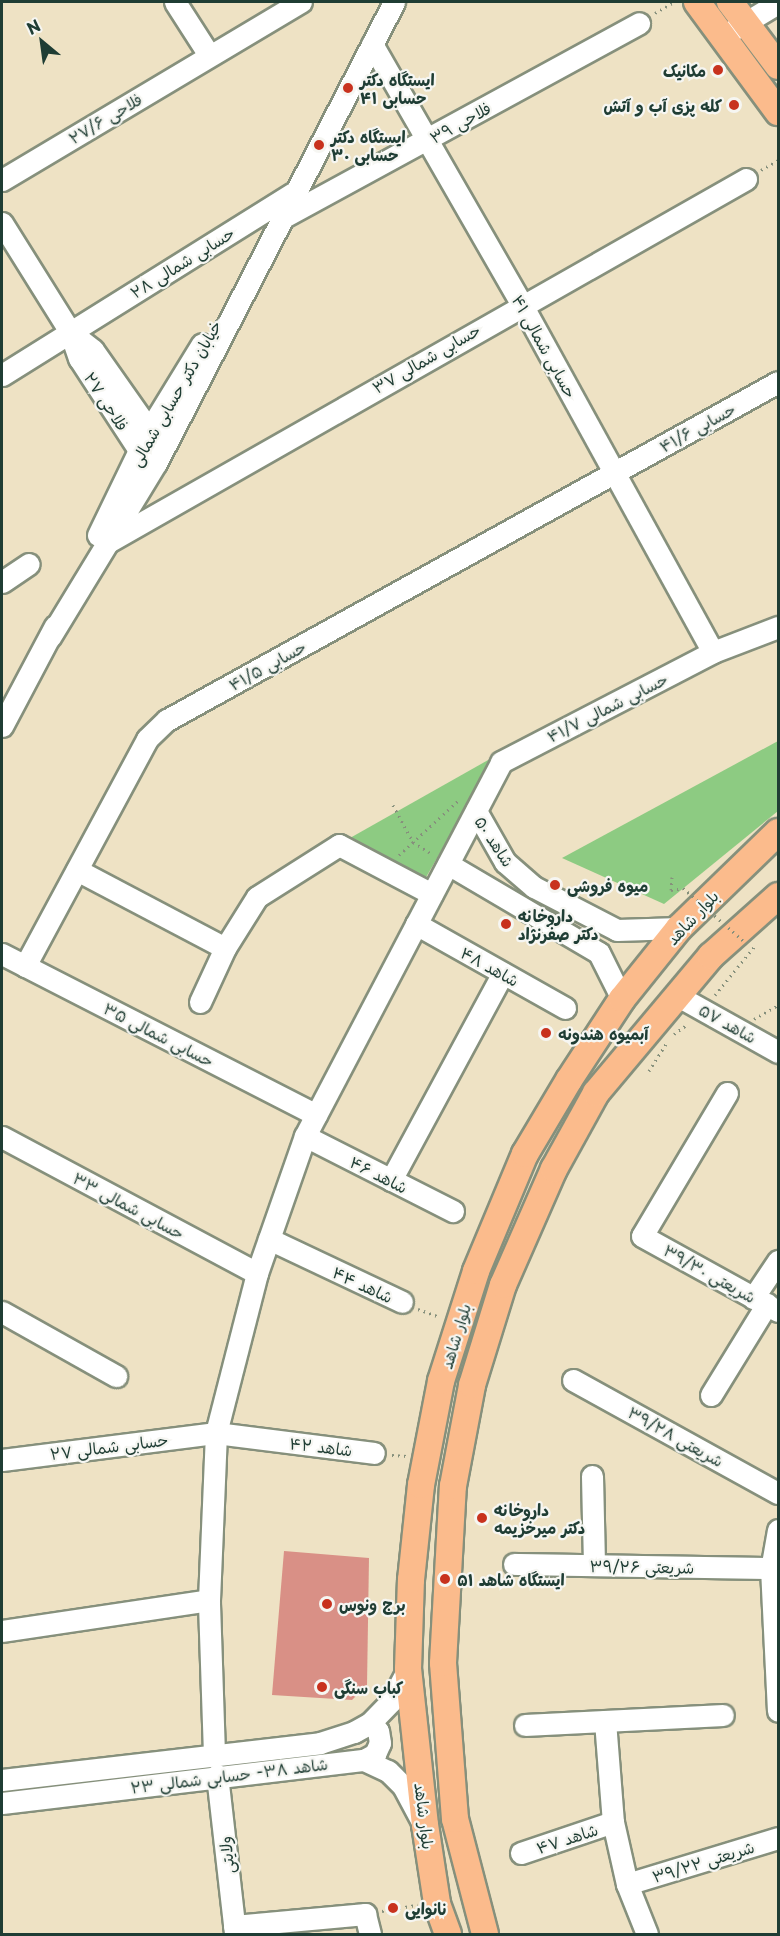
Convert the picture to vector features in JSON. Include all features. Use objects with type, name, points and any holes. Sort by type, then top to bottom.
[{"type":"main road","points":[[697,2],[778,112]]},
{"type":"main road","points":[[730,2],[778,66]]},
{"type":"main road","name":"بلوار شاهد","points":[[448,1935],[437,1902],[425,1825],[408,1669],[411,1580],[426,1457],[441,1381],[476,1271],[525,1154],[622,999],[679,928],[778,832]]},
{"type":"main road","name":"بلوار شاهد","points":[[485,1935],[455,1819],[443,1663],[453,1486],[472,1385],[503,1285],[554,1169],[596,1093],[711,956],[778,896]]},
{"type":"street","points":[[175,2],[209,56]]},
{"type":"street","name":"فلاحی ۲۷/۶","points":[[2,180],[301,2]]},
{"type":"street","name":"خیابان دکتر حسابی شمالی","points":[[50,637],[160,455],[293,192],[393,3]]},
{"type":"street","points":[[723,36],[778,3]]},
{"type":"street","name":"فلاحی ۳۹","points":[[280,219],[639,23]]},
{"type":"street","name":"حسابی شمالی ۴۱","points":[[372,44],[521,303],[714,652]]},
{"type":"street","name":"حسابی شمالی ۳۷","points":[[108,542],[521,303],[746,179]]},
{"type":"street","name":"حسابی شمالی ۲۸","points":[[2,375],[293,192]]},
{"type":"street","name":"خیابان دکتر حسابی شمالی","points":[[2,726],[50,637],[144,441],[280,219]]},
{"type":"street","name":"فلاحی ۲۷","points":[[2,223],[70,332],[79,358],[144,441],[160,455]]},
{"type":"street","name":"حسابی ۴۱/۶","points":[[615,472],[778,382]]},
{"type":"street","name":"حسابی ۴۱/۵","points":[[25,966],[147,739],[167,720],[615,472]]},
{"type":"street","points":[[2,582],[29,564]]},
{"type":"street","name":"حسابی شمالی ۴۱/۷","points":[[472,801],[501,762],[714,652],[778,627]]},
{"type":"street","points":[[214,1754],[209,1600],[216,1433],[257,1273],[305,1136],[448,864],[472,801]]},
{"type":"street","name":"شاهد ۵۰","points":[[472,801],[505,862],[534,887],[617,930],[679,928]]},
{"type":"street","points":[[200,1002],[225,948],[257,897],[339,844],[432,894]]},
{"type":"street","name":"شاهد ۵۰","points":[[448,864],[599,953]]},
{"type":"street","points":[[77,870],[225,948]]},
{"type":"street","name":"شاهد ۴۸","points":[[416,924],[564,1008]]},
{"type":"street","points":[[617,930],[614,942],[599,953],[622,999]]},
{"type":"street","name":"حسابی شمالی ۳۵","points":[[2,954],[316,1115]]},
{"type":"street","points":[[391,1180],[503,973]]},
{"type":"street","name":"شاهد ۵۷","points":[[678,996],[778,1052]]},
{"type":"street","name":"شریعتی ۳۹/۳۰","points":[[727,1093],[642,1236],[766,1304]]},
{"type":"street","name":"شاهد ۴۶","points":[[305,1136],[453,1211]]},
{"type":"street","name":"حسابی شمالی ۳۳","points":[[2,1137],[257,1273]]},
{"type":"street","name":"شاهد ۴۴","points":[[269,1239],[402,1302]]},
{"type":"street","points":[[711,1395],[766,1304],[778,1260]]},
{"type":"street","points":[[2,1312],[117,1376]]},
{"type":"street","name":"شریعتی ۳۹/۲۸","points":[[573,1380],[778,1493]]},
{"type":"street","name":"شاهد ۴۲","points":[[216,1433],[374,1453]]},
{"type":"street","name":"حسابی شمالی ۲۷","points":[[2,1460],[216,1433]]},
{"type":"street","points":[[592,1476],[594,1565]]},
{"type":"street","points":[[778,1530],[771,1568],[776,1631],[778,1711]]},
{"type":"street","name":"شریعتی ۳۹/۲۶","points":[[514,1564],[771,1568]]},
{"type":"street","points":[[2,1631],[209,1600]]},
{"type":"street","name":"شاهد ۳۸- حسابی شمالی ۲۳","points":[[2,1780],[320,1743],[354,1732],[370,1723],[391,1701],[408,1669]]},
{"type":"street","points":[[525,1725],[723,1715]]},
{"type":"street","points":[[604,1721],[613,1822],[627,1884],[647,1935]]},
{"type":"street","points":[[364,1760],[375,1754],[380,1743],[378,1731],[370,1723]]},
{"type":"street","points":[[364,1760],[388,1770],[403,1786],[425,1825]]},
{"type":"street","name":"شاهد ۳۸- حسابی شمالی ۲۳","points":[[2,1803],[217,1775],[364,1760]]},
{"type":"street","name":"ولایتی","points":[[217,1775],[234,1930]]},
{"type":"street","name":"شاهد ۴۷","points":[[520,1853],[613,1822]]},
{"type":"street","name":"شریعتی ۳۹/۲۲","points":[[627,1884],[778,1838]]},
{"type":"street","points":[[234,1930],[368,1924]]},
{"type":"path","points":[[639,23],[674,2]]},
{"type":"path","points":[[385,869],[413,842],[472,801]]},
{"type":"path","points":[[393,805],[413,842],[448,864]]},
{"type":"path","points":[[672,877],[671,890],[683,888],[747,944]]},
{"type":"path","points":[[737,1028],[778,1005]]},
{"type":"path","name":"شاهد ۴۴","points":[[402,1302],[459,1324]]},
{"type":"path","name":"شاهد ۴۲","points":[[374,1453],[426,1457]]},
{"type":"path","points":[[368,1924],[437,1902]]},
{"type":"green space","points":[[778,741],[778,811],[664,904],[562,858]]},
{"type":"green space","points":[[497,755],[425,879],[350,838]]},
{"type":"building","name":"برج ونوس","points":[[284,1551],[369,1558],[367,1685],[352,1700],[272,1695]]},
{"type":"place","name":"مکانیک","points":[[718,70]]},
{"type":"place","name":"ایستگاه دکتر حسابی ۴۱","points":[[348,88]]},
{"type":"place","name":"کله پزی آب و آتش","points":[[734,105]]},
{"type":"place","name":"ایستگاه دکتر حسابی ۳۰","points":[[319,145]]},
{"type":"place","name":"میوه فروشی","points":[[555,885]]},
{"type":"place","name":"داروخانه دکتر صفرنژاد","points":[[506,924]]},
{"type":"place","name":"آبمیوه هندونه","points":[[546,1033]]},
{"type":"place","name":"داروخانه دکتر میرخزیمه","points":[[482,1518]]},
{"type":"place","name":"ایستگاه شاهد ۵۱","points":[[445,1579]]},
{"type":"place","name":"برج ونوس","points":[[327,1604]]},
{"type":"place","name":"کباب سنگی","points":[[322,1687]]},
{"type":"place","name":"نانوایی","points":[[393,1908]]}]
